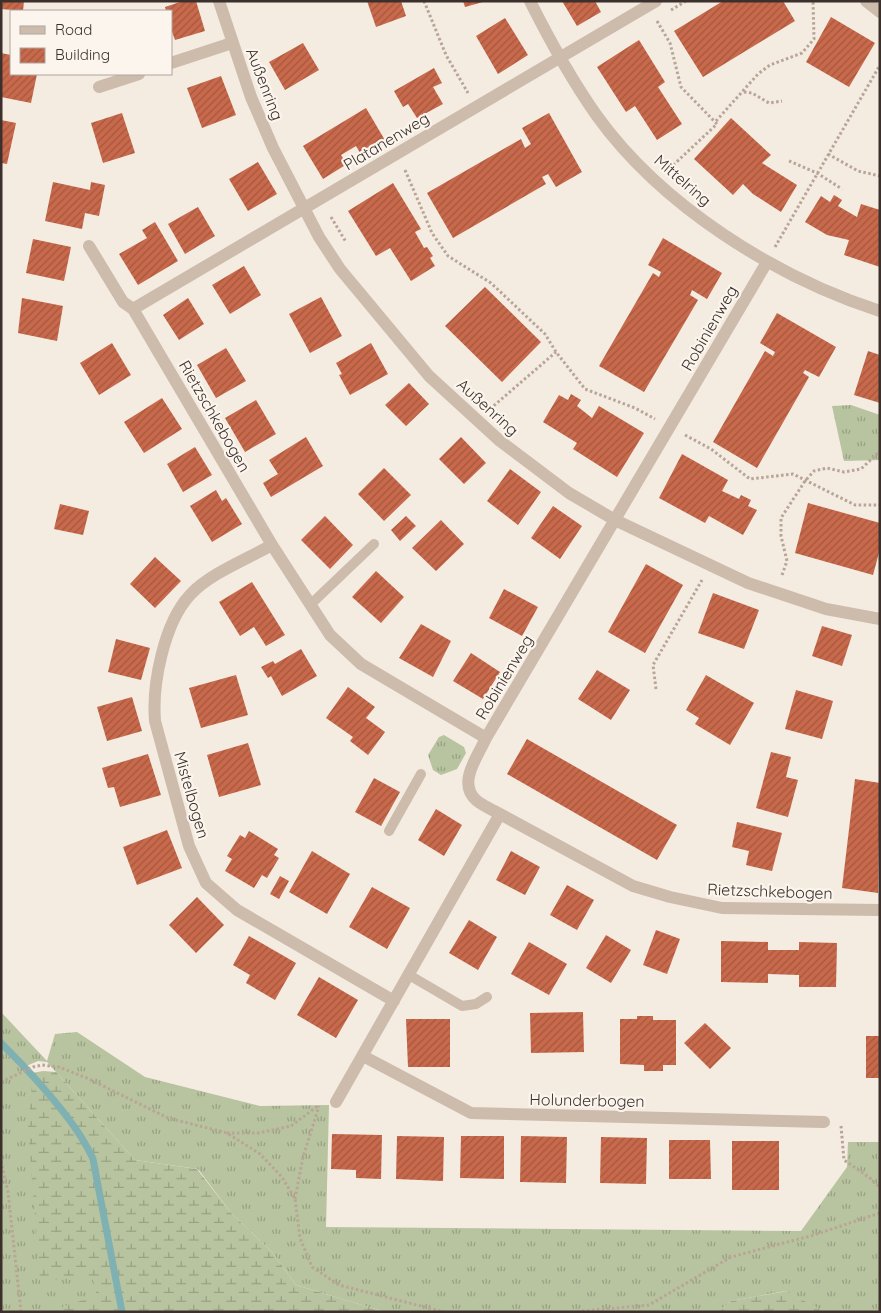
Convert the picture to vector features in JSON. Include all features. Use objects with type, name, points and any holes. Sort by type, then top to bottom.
[{"type":"street","name":"Außenring","points":[[219,1],[232,43],[274,148],[304,208],[340,269],[429,376],[500,441],[569,493],[615,520],[748,583],[826,609],[880,619]]},
{"type":"street","name":"Mittelring","points":[[530,1],[559,58],[598,117],[657,181],[716,228],[767,262],[808,284],[880,311]]},
{"type":"street","name":"Platanenweg","points":[[133,309],[656,1]]},
{"type":"street","points":[[866,1],[880,12]]},
{"type":"street","name":"Außenring","points":[[172,63],[232,43]]},
{"type":"street","points":[[99,87],[136,75]]},
{"type":"street","name":"Rietzschkebogen","points":[[89,246],[123,302],[133,309],[272,545],[330,635],[361,664],[486,738]]},
{"type":"street","name":"Robinienweg","points":[[500,814],[476,800],[468,788],[468,776],[486,738],[767,262]]},
{"type":"street","name":"Mistelbogen","points":[[272,545],[204,583],[190,595],[181,608],[162,653],[155,681],[153,701],[155,721],[189,846],[206,883],[237,910],[394,1001]]},
{"type":"street","points":[[336,1102],[500,814]]},
{"type":"street","name":"Rietzschkebogen","points":[[500,814],[633,886],[670,897],[722,908],[880,910]]},
{"type":"street","name":"Holunderbogen","points":[[363,1056],[471,1113],[824,1122]]},
{"type":"lane","points":[[310,605],[374,544]]},
{"type":"lane","points":[[389,831],[421,774]]},
{"type":"lane","points":[[409,975],[462,1006],[476,1004],[487,996]]},
{"type":"path","points":[[424,1],[446,54],[475,107]]},
{"type":"path","points":[[716,121],[758,74],[770,65],[802,53],[814,39],[813,1]]},
{"type":"path","points":[[656,19],[670,43],[681,87],[718,124],[657,181]]},
{"type":"path","points":[[767,262],[880,65]]},
{"type":"path","points":[[743,92],[752,93],[769,103],[782,101]]},
{"type":"path","points":[[397,153],[419,198],[432,233],[448,256],[491,283],[545,334],[556,352],[585,388],[635,408],[712,449],[750,478],[793,474],[855,505],[880,505]]},
{"type":"path","points":[[828,154],[858,171],[880,175]]},
{"type":"path","points":[[789,161],[817,173],[842,189]]},
{"type":"path","points":[[319,199],[347,243]]},
{"type":"path","points":[[490,410],[556,352]]},
{"type":"path","points":[[484,404],[498,416]]},
{"type":"path","points":[[782,575],[787,560],[781,536],[781,518],[805,481],[814,471],[827,468],[844,472],[861,469],[879,452]]},
{"type":"path","points":[[656,689],[653,665],[709,566]]},
{"type":"path","points":[[774,572],[790,577]]},
{"type":"path","points":[[1,1082],[33,1067],[42,1065],[59,1068],[87,1078],[168,1118],[227,1133],[259,1133],[291,1126],[319,1105],[336,1102]]},
{"type":"path","points":[[319,1105],[303,1157],[295,1199],[300,1238],[312,1267],[339,1285],[444,1312]]},
{"type":"path","points":[[824,1122],[841,1123],[844,1160],[870,1178],[880,1188]]},
{"type":"path","points":[[227,1133],[260,1154],[282,1177],[295,1199]]},
{"type":"path","points":[[1,1161],[8,1192],[21,1312]]},
{"type":"path","points":[[572,1312],[650,1305],[731,1257],[814,1235],[880,1213]]},
{"type":"green space","points":[[851,405],[880,415],[880,460],[844,461],[832,406]]},
{"type":"green space","points":[[444,735],[464,747],[466,753],[457,769],[441,775],[433,770],[428,755],[439,737]]},
{"type":"green space","points":[[1,1012],[47,1061],[55,1034],[77,1032],[145,1077],[260,1106],[329,1105],[326,1227],[801,1231],[847,1167],[848,1142],[880,1142],[880,1312],[824,1312],[786,1291],[731,1301],[718,1312],[385,1312],[296,1285],[272,1252],[232,1214],[198,1169],[135,1160],[47,1062],[38,1061],[24,1067],[86,1144],[122,1312],[1,1312]]},
{"type":"green space","points":[[43,1071],[56,1072],[135,1160],[197,1169],[232,1214],[272,1252],[296,1285],[385,1312],[63,1312],[63,1306],[97,1296],[92,1276],[40,1281],[28,1128],[32,1085],[27,1074]]},
{"type":"green space","points":[[787,1291],[824,1312],[718,1312],[731,1301]]},
{"type":"building","points":[[1,1],[24,1],[23,10],[1,9]]},
{"type":"building","points":[[183,1],[196,1],[205,31],[175,40],[172,32],[172,10],[166,10],[165,7]]},
{"type":"building","points":[[367,1],[401,1],[406,16],[376,27]]},
{"type":"building","points":[[463,1],[482,1],[483,2],[465,7]]},
{"type":"building","points":[[562,1],[595,1],[601,12],[577,26]]},
{"type":"building","points":[[723,1],[783,1],[795,21],[703,77],[674,31]]},
{"type":"building","points":[[831,17],[875,43],[849,87],[806,62]]},
{"type":"building","points":[[505,18],[528,55],[498,74],[476,36]]},
{"type":"building","points":[[639,40],[665,82],[658,87],[682,124],[657,140],[635,106],[626,112],[597,67]]},
{"type":"building","points":[[303,43],[319,70],[285,90],[269,62]]},
{"type":"building","points":[[1,53],[10,55],[10,75],[37,75],[31,103],[1,97]]},
{"type":"building","points":[[434,68],[442,83],[433,87],[443,104],[417,118],[408,104],[403,107],[394,91]]},
{"type":"building","points":[[221,76],[236,115],[202,128],[187,88]]},
{"type":"building","points":[[366,108],[386,142],[362,156],[356,146],[341,155],[347,164],[323,179],[303,146]]},
{"type":"building","points":[[122,113],[135,153],[103,163],[91,123]]},
{"type":"building","points":[[549,113],[582,172],[556,187],[548,174],[542,177],[546,184],[453,238],[427,193],[521,139],[525,148],[531,144],[522,128]]},
{"type":"building","points":[[731,118],[771,155],[762,163],[797,185],[781,212],[753,194],[743,184],[733,195],[694,159]]},
{"type":"building","points":[[1,120],[16,123],[7,164],[1,163]]},
{"type":"building","points":[[258,162],[277,194],[248,211],[229,179]]},
{"type":"building","points":[[53,182],[90,190],[91,182],[105,185],[99,216],[85,213],[82,229],[45,221]]},
{"type":"building","points":[[393,183],[421,229],[415,232],[424,248],[427,247],[433,256],[430,258],[435,266],[411,281],[390,248],[376,256],[348,211]]},
{"type":"building","points":[[834,195],[842,200],[838,206],[857,217],[861,204],[880,210],[880,267],[844,255],[849,240],[827,235],[805,222],[821,196],[830,202]]},
{"type":"building","points":[[198,207],[215,236],[185,254],[168,224]]},
{"type":"building","points":[[155,222],[178,261],[138,285],[119,254],[147,238],[142,230]]},
{"type":"building","points":[[663,238],[722,273],[707,299],[692,290],[690,295],[698,300],[644,392],[599,366],[653,273],[659,277],[661,272],[648,265]]},
{"type":"building","points":[[33,239],[71,247],[64,281],[26,273]]},
{"type":"building","points":[[244,266],[261,295],[230,314],[212,285]]},
{"type":"building","points":[[485,287],[541,342],[502,382],[445,326]]},
{"type":"building","points":[[321,297],[342,336],[310,353],[289,314]]},
{"type":"building","points":[[22,298],[63,306],[57,341],[18,333]]},
{"type":"building","points":[[188,298],[204,324],[179,340],[163,315]]},
{"type":"building","points":[[777,313],[836,347],[819,377],[805,370],[803,373],[809,377],[757,468],[713,442],[765,351],[773,356],[775,352],[760,343]]},
{"type":"building","points":[[112,343],[131,375],[99,395],[80,363]]},
{"type":"building","points":[[371,343],[388,374],[350,395],[339,375],[342,374],[336,363]]},
{"type":"building","points":[[226,348],[246,381],[216,398],[197,365]]},
{"type":"building","points":[[868,351],[880,355],[880,403],[854,395]]},
{"type":"building","points":[[409,383],[429,404],[406,426],[385,405]]},
{"type":"building","points":[[571,394],[581,400],[577,406],[592,418],[599,406],[644,433],[617,477],[573,449],[577,443],[543,422],[559,395],[568,400]]},
{"type":"building","points":[[162,398],[182,429],[144,453],[124,422]]},
{"type":"building","points":[[256,400],[276,434],[245,452],[225,418]]},
{"type":"building","points":[[306,437],[323,466],[271,497],[263,483],[278,474],[269,460]]},
{"type":"building","points":[[461,437],[486,463],[464,484],[439,459]]},
{"type":"building","points":[[195,447],[212,475],[183,492],[167,464]]},
{"type":"building","points":[[682,454],[728,480],[722,491],[739,499],[741,495],[751,500],[748,506],[757,510],[743,535],[709,516],[705,523],[659,498]]},
{"type":"building","points":[[384,468],[411,495],[384,521],[358,494]]},
{"type":"building","points":[[510,469],[541,492],[518,525],[487,501]]},
{"type":"building","points":[[216,490],[222,501],[226,498],[242,524],[212,542],[190,506]]},
{"type":"building","points":[[808,503],[880,523],[880,549],[873,575],[795,553]]},
{"type":"building","points":[[60,504],[89,511],[83,535],[54,529]]},
{"type":"building","points":[[553,506],[582,526],[560,559],[531,538]]},
{"type":"building","points":[[325,516],[353,545],[330,569],[301,540]]},
{"type":"building","points":[[406,516],[416,526],[400,541],[391,530]]},
{"type":"building","points":[[441,520],[464,544],[436,571],[412,548]]},
{"type":"building","points":[[155,557],[181,581],[155,608],[130,584]]},
{"type":"building","points":[[646,564],[683,585],[645,653],[608,632]]},
{"type":"building","points":[[376,571],[404,597],[381,623],[352,597]]},
{"type":"building","points":[[252,582],[285,635],[266,646],[254,627],[240,636],[219,602]]},
{"type":"building","points":[[504,589],[538,607],[522,636],[489,618]]},
{"type":"building","points":[[713,593],[759,610],[744,649],[698,633]]},
{"type":"building","points":[[421,624],[451,641],[433,677],[399,658]]},
{"type":"building","points":[[822,626],[852,635],[842,666],[812,656]]},
{"type":"building","points":[[116,639],[150,648],[141,680],[108,672]]},
{"type":"building","points":[[301,649],[317,676],[282,696],[271,676],[268,678],[261,667],[273,661],[275,664]]},
{"type":"building","points":[[471,653],[500,672],[483,699],[453,681]]},
{"type":"building","points":[[597,670],[630,690],[611,720],[578,699]]},
{"type":"building","points":[[236,675],[248,715],[201,728],[189,688]]},
{"type":"building","points":[[706,675],[754,703],[730,745],[695,724],[699,718],[686,710]]},
{"type":"building","points":[[348,687],[375,707],[366,718],[385,732],[368,755],[350,741],[353,737],[326,718]]},
{"type":"building","points":[[796,690],[833,701],[822,739],[785,729]]},
{"type":"building","points":[[132,697],[142,731],[107,741],[97,707]]},
{"type":"building","points":[[527,739],[677,825],[657,860],[507,774]]},
{"type":"building","points":[[248,743],[261,785],[219,797],[207,755]]},
{"type":"building","points":[[771,752],[791,757],[786,777],[798,780],[788,817],[756,808]]},
{"type":"building","points":[[148,754],[161,795],[120,807],[114,787],[108,788],[102,768]]},
{"type":"building","points":[[374,778],[400,792],[381,826],[355,812]]},
{"type":"building","points":[[855,779],[880,783],[878,893],[842,888]]},
{"type":"building","points":[[436,809],[462,825],[444,856],[418,840]]},
{"type":"building","points":[[737,822],[782,833],[772,871],[746,865],[749,851],[732,847]]},
{"type":"building","points":[[167,830],[182,868],[137,885],[123,847]]},
{"type":"building","points":[[249,831],[278,849],[274,855],[279,858],[267,878],[262,875],[254,888],[225,871],[232,859],[227,856],[240,835],[245,838]]},
{"type":"building","points":[[312,851],[350,874],[327,914],[289,892]]},
{"type":"building","points":[[511,851],[540,867],[525,895],[496,880]]},
{"type":"building","points":[[280,876],[289,881],[279,899],[270,894]]},
{"type":"building","points":[[567,885],[594,900],[577,930],[550,915]]},
{"type":"building","points":[[372,887],[410,908],[387,949],[349,927]]},
{"type":"building","points":[[197,897],[224,925],[196,953],[169,925]]},
{"type":"building","points":[[469,920],[497,937],[478,970],[449,953]]},
{"type":"building","points":[[656,930],[680,939],[667,974],[643,965]]},
{"type":"building","points":[[606,935],[631,950],[611,983],[586,968]]},
{"type":"building","points":[[249,936],[296,963],[275,1000],[246,983],[250,975],[233,965]]},
{"type":"building","points":[[721,941],[768,942],[768,950],[799,950],[799,942],[837,943],[836,987],[799,987],[799,975],[768,974],[768,983],[721,982]]},
{"type":"building","points":[[529,942],[567,964],[549,995],[511,974]]},
{"type":"building","points":[[319,977],[358,1000],[336,1038],[297,1015]]},
{"type":"building","points":[[583,1012],[584,1052],[531,1053],[530,1013]]},
{"type":"building","points":[[637,1016],[653,1016],[653,1020],[676,1020],[676,1065],[663,1065],[663,1071],[644,1071],[644,1065],[620,1064],[620,1019],[637,1019]]},
{"type":"building","points":[[406,1019],[450,1019],[450,1067],[408,1067]]},
{"type":"building","points":[[705,1023],[731,1048],[710,1069],[684,1043]]},
{"type":"building","points":[[866,1036],[880,1036],[880,1078],[866,1078]]},
{"type":"building","points":[[332,1134],[382,1135],[381,1179],[356,1178],[356,1170],[331,1169]]},
{"type":"building","points":[[397,1136],[444,1137],[443,1181],[396,1179]]},
{"type":"building","points":[[461,1136],[504,1136],[504,1179],[460,1178]]},
{"type":"building","points":[[521,1136],[567,1137],[566,1183],[520,1182]]},
{"type":"building","points":[[601,1137],[647,1138],[646,1184],[600,1183]]},
{"type":"building","points":[[669,1140],[710,1140],[711,1179],[669,1179]]},
{"type":"building","points":[[732,1141],[779,1141],[779,1190],[732,1190]]},
{"type":"waterway","points":[[1,1043],[65,1114],[93,1159],[122,1312]]}]
